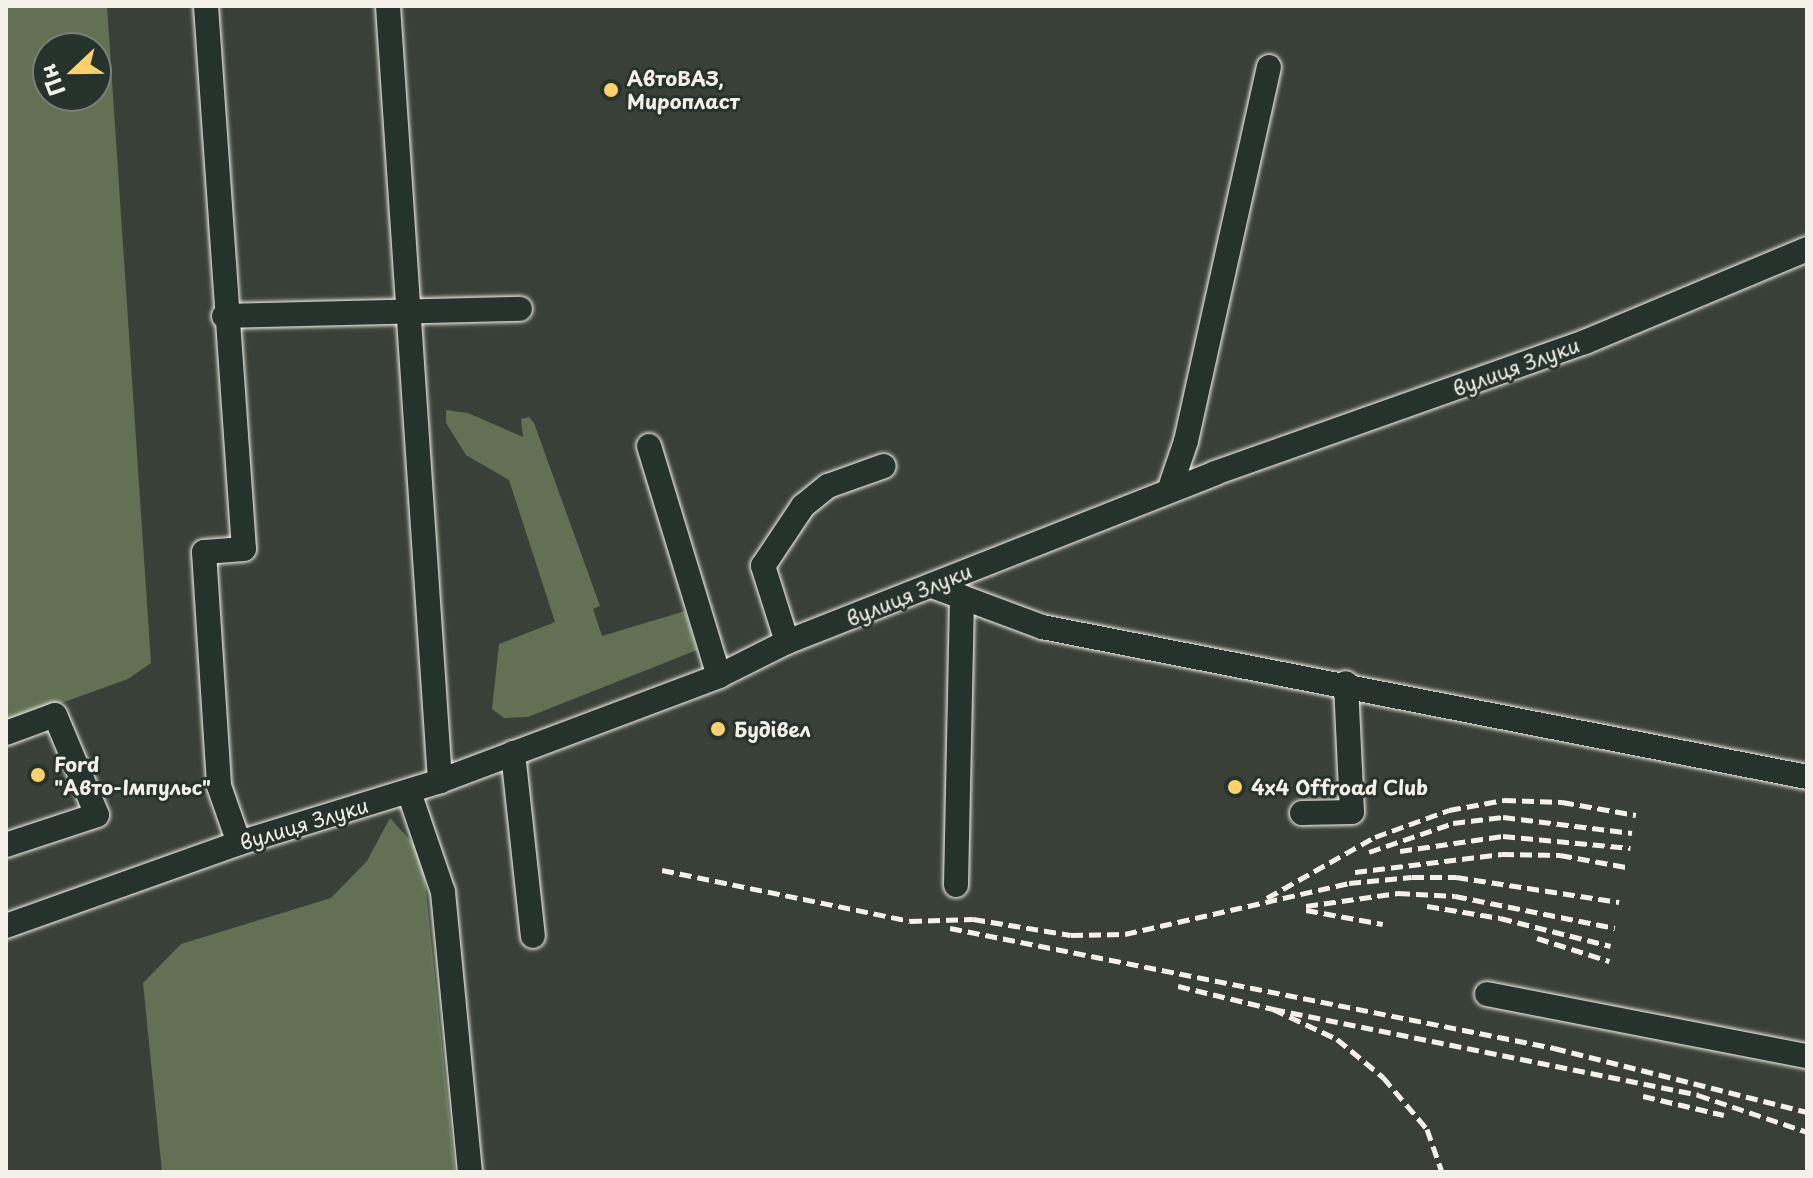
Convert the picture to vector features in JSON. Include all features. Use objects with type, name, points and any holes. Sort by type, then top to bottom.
[{"type":"street","points":[[206,6],[224,316],[244,549],[204,552],[219,786],[239,843]]},
{"type":"street","points":[[388,6],[440,781]]},
{"type":"street","points":[[1169,491],[1238,219],[1269,67]]},
{"type":"street","name":"вулиця Злуки","points":[[6,926],[239,843],[440,781],[719,676],[787,642],[1169,491],[1585,342],[1807,249]]},
{"type":"street","points":[[224,316],[520,309]]},
{"type":"street","points":[[649,446],[719,676]]},
{"type":"street","points":[[787,642],[763,566],[803,506],[828,486],[884,466]]},
{"type":"street","points":[[932,586],[1042,627],[1346,683],[1807,777]]},
{"type":"street","points":[[956,885],[962,597]]},
{"type":"street","points":[[1302,813],[1352,812],[1346,683]]},
{"type":"street","points":[[6,733],[55,715],[97,815],[6,845]]},
{"type":"street","points":[[513,753],[533,936]]},
{"type":"street","points":[[409,792],[443,892],[470,1172]]},
{"type":"street","points":[[1487,994],[1807,1056]]},
{"type":"shaded area","points":[[6,6],[1807,6],[1807,1172],[6,1172]]},
{"type":"green space","points":[[6,6],[107,6],[109,32],[32,32],[32,112],[112,112],[112,81],[151,663],[128,679],[6,723]]},
{"type":"green space","points":[[446,410],[468,413],[523,437],[521,419],[529,417],[534,423],[600,606],[593,609],[602,636],[685,611],[697,650],[528,717],[504,718],[492,709],[499,644],[555,622],[509,480],[466,455],[446,423]]},
{"type":"green space","points":[[390,818],[422,853],[455,1172],[162,1172],[143,983],[181,944],[331,898],[367,861]]},
{"type":"railway","points":[[1267,898],[1375,837],[1449,810],[1504,800],[1562,802],[1636,815]]},
{"type":"railway","points":[[1369,852],[1453,823],[1503,817],[1632,833]]},
{"type":"railway","points":[[1400,851],[1503,836],[1630,848]]},
{"type":"railway","points":[[1355,872],[1502,854],[1560,855],[1626,867]]},
{"type":"railway","points":[[662,870],[910,921],[973,919],[1071,935],[1125,934],[1349,883],[1412,877],[1456,877],[1619,902]]},
{"type":"railway","points":[[1306,906],[1398,893],[1455,896],[1615,928]]},
{"type":"railway","points":[[1427,906],[1500,918],[1611,946]]},
{"type":"railway","points":[[1306,910],[1383,924]]},
{"type":"railway","points":[[950,928],[1554,1048],[1807,1112]]},
{"type":"railway","points":[[1537,938],[1609,961]]},
{"type":"railway","points":[[1178,986],[1273,1009],[1337,1039],[1383,1077],[1427,1129],[1442,1172]]},
{"type":"railway","points":[[1273,1009],[1698,1095],[1807,1132]]},
{"type":"railway","points":[[1643,1096],[1724,1115]]},
{"type":"place","name":"АвтоВАЗ, Миропласт","points":[[611,90]]},
{"type":"place","name":"Будівел","points":[[718,729]]},
{"type":"place","name":"Ford \"Авто-Імпульс\"","points":[[38,775]]},
{"type":"place","name":"4x4 Offroad Club","points":[[1235,787]]}]
